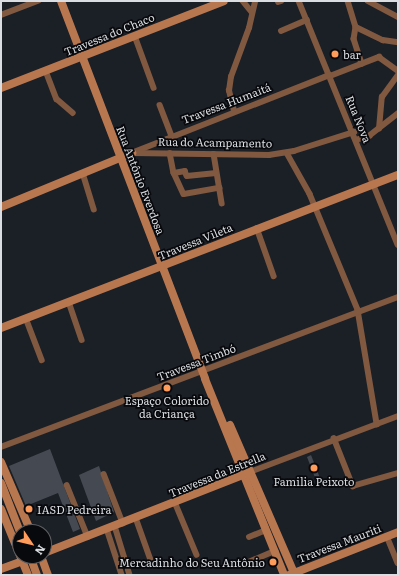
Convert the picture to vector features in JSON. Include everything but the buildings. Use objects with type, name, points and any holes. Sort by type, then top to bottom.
[{"type":"street","points":[[1,15],[38,1]]},
{"type":"street","name":"Rua Antônio Everdosa","points":[[61,1],[203,368],[247,473],[288,559],[292,574]]},
{"type":"street","name":"Travessa do Chaco","points":[[1,88],[135,36],[206,4],[224,1]]},
{"type":"street","points":[[244,1],[252,12]]},
{"type":"street","points":[[234,111],[229,91],[231,77],[255,1]]},
{"type":"street","name":"Rua Nova","points":[[299,1],[354,132],[397,241]]},
{"type":"street","points":[[348,1],[356,27],[354,39],[362,64]]},
{"type":"street","points":[[368,1],[398,17]]},
{"type":"street","points":[[281,31],[307,20]]},
{"type":"street","points":[[356,27],[383,40],[398,42]]},
{"type":"street","points":[[135,36],[154,88]]},
{"type":"street","name":"Travessa Humaitá","points":[[132,153],[234,111],[330,75],[381,58],[398,71]]},
{"type":"street","points":[[46,71],[57,99],[73,113]]},
{"type":"street","points":[[378,130],[382,96],[398,75]]},
{"type":"street","points":[[160,105],[172,136]]},
{"type":"street","points":[[356,140],[378,130],[398,112]]},
{"type":"street","name":"Rua do Acampamento","points":[[122,157],[132,153],[287,153],[354,132]]},
{"type":"street","points":[[170,153],[174,173],[184,194],[219,188]]},
{"type":"street","points":[[287,153],[315,207],[358,310],[377,424]]},
{"type":"street","points":[[214,154],[222,203]]},
{"type":"street","points":[[1,207],[122,157]]},
{"type":"street","points":[[174,173],[185,171],[187,176],[216,173]]},
{"type":"street","points":[[83,174],[94,209]]},
{"type":"street","name":"Travessa Vileta","points":[[1,328],[257,228],[398,175]]},
{"type":"street","points":[[257,228],[274,276]]},
{"type":"street","name":"Travessa Timbó","points":[[1,447],[203,368],[358,310],[398,297]]},
{"type":"street","points":[[69,302],[82,340]]},
{"type":"street","points":[[26,318],[42,360]]},
{"type":"street","name":"Travessa da Estrella","points":[[52,550],[136,518],[334,438],[398,416]]},
{"type":"street","points":[[334,438],[353,486],[398,473]]},
{"type":"street","points":[[1,462],[28,524]]},
{"type":"street","name":"Rua Antônio Everdosa","points":[[247,473],[266,530],[284,575]]},
{"type":"street","points":[[104,474],[115,526],[122,575]]},
{"type":"street","points":[[1,483],[17,524]]},
{"type":"street","points":[[67,485],[88,537]]},
{"type":"street","points":[[175,502],[196,554]]},
{"type":"street","points":[[1,509],[12,537]]},
{"type":"street","points":[[136,518],[152,564]]},
{"type":"street","points":[[115,526],[130,575]]},
{"type":"street","points":[[249,537],[266,530]]},
{"type":"street","name":"Travessa Mauriti","points":[[292,574],[398,532]]},
{"type":"street","points":[[388,536],[398,564]]},
{"type":"street","points":[[244,564],[275,552]]},
{"type":"street","points":[[279,562],[284,564],[288,559]]},
{"type":"street","points":[[1,570],[17,564]]},
{"type":"street","points":[[23,564],[28,575]]},
{"type":"street","points":[[34,564],[37,575]]},
{"type":"street","points":[[44,564],[48,575]]},
{"type":"place","name":"bar","points":[[335,54]]},
{"type":"place","name":"Espaço Colorido da Criança","points":[[167,388]]},
{"type":"place","name":"Familia Peixoto","points":[[314,468]]},
{"type":"place","name":"IASD Pedreira","points":[[29,509]]},
{"type":"place","name":"Mercadinho do Seu Antônio","points":[[273,562]]}]
